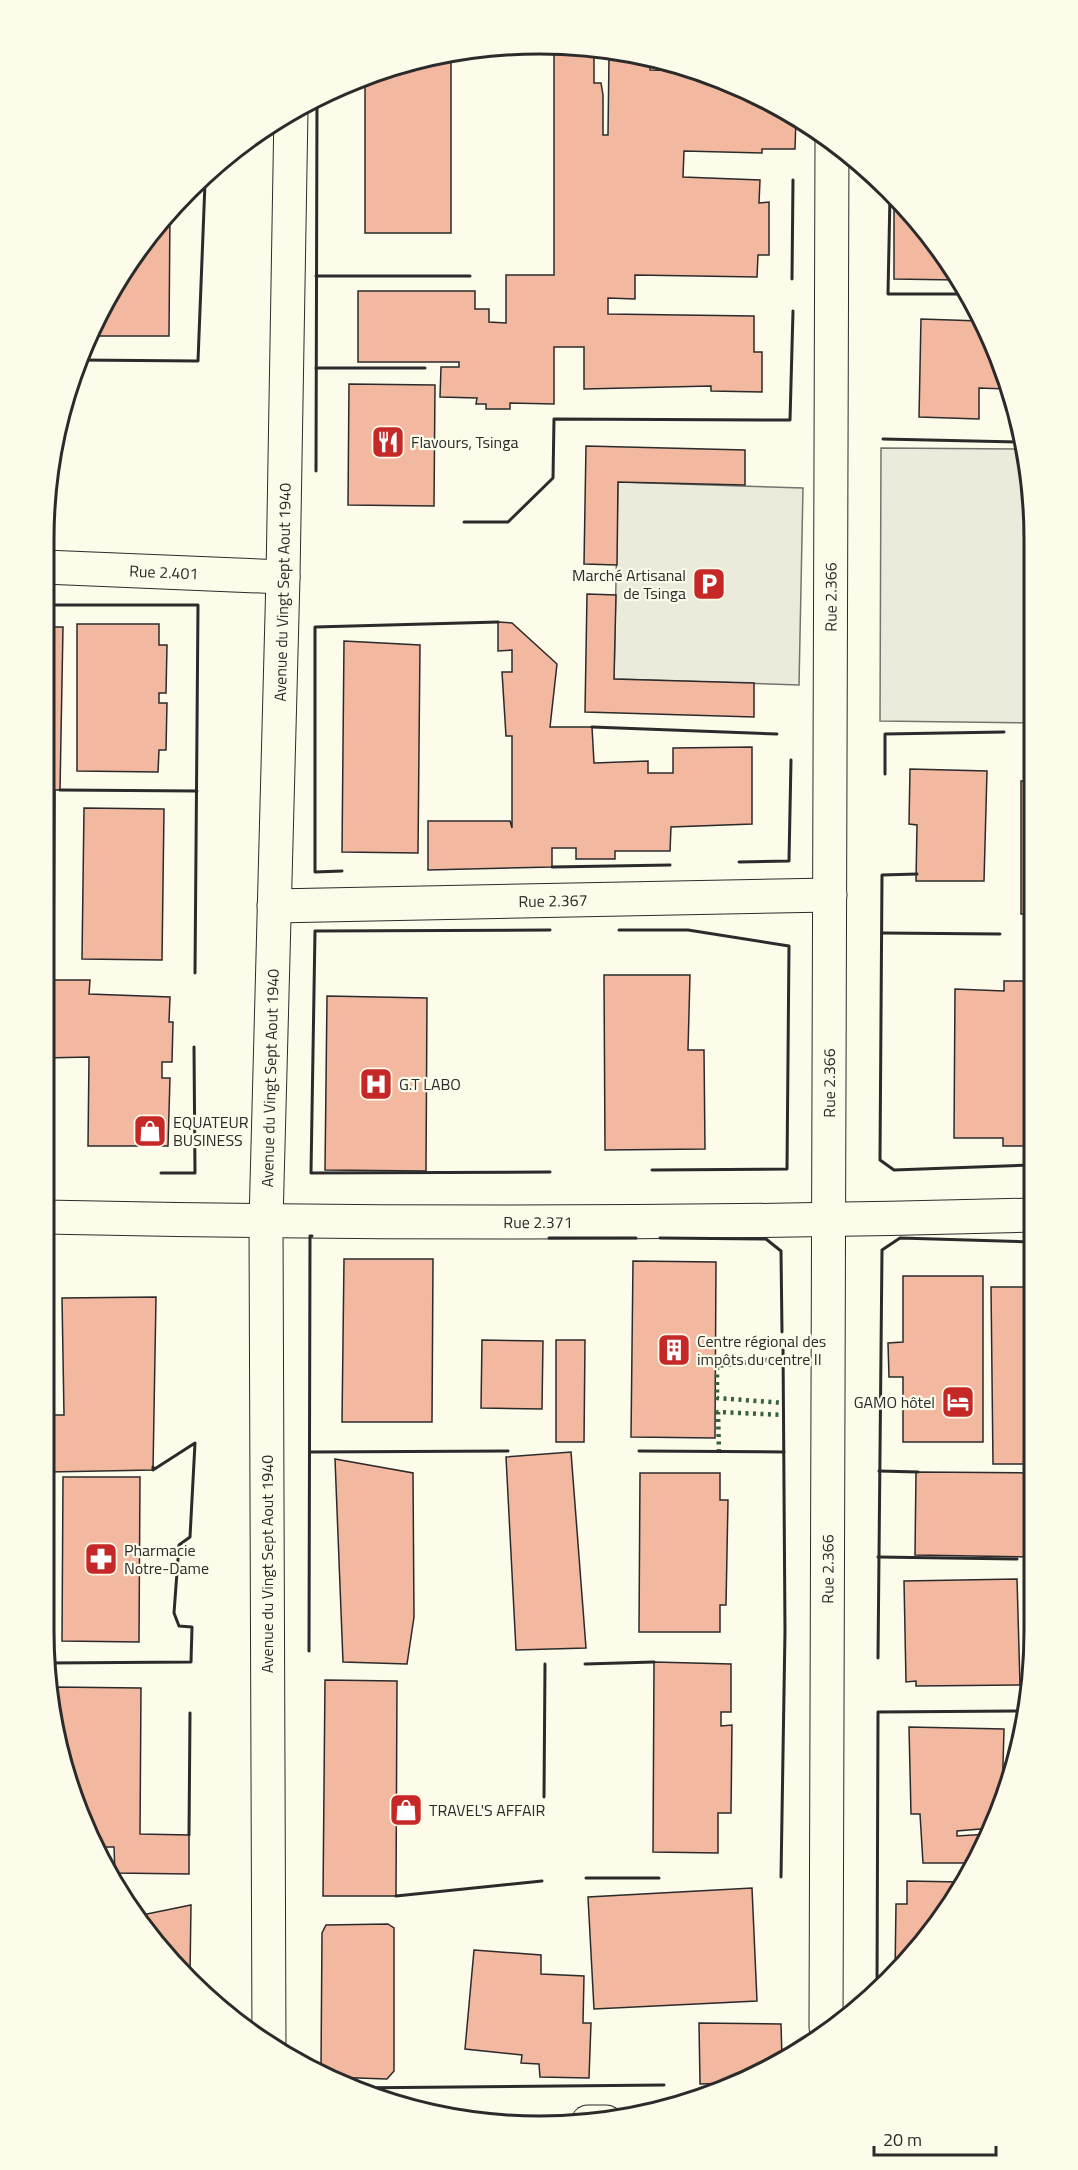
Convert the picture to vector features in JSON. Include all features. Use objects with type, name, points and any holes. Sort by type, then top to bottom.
[{"type":"street","name":"Avenue du Vingt Sept Aout 1940","points":[[269,2033],[266,1222],[283,577],[291,123]]},
{"type":"street","name":"Rue 2.366","points":[[826,2022],[832,153]]},
{"type":"street","name":"Rue 2.401","points":[[54,567],[283,577]]},
{"type":"street","name":"Rue 2.367","points":[[274,906],[830,895]]},
{"type":"street","name":"Rue 2.371","points":[[54,1217],[266,1222],[829,1220],[1024,1215]]},
{"type":"shaded area","points":[[881,448],[1016,449],[1023,507],[1024,539],[1024,723],[880,721]]},
{"type":"shaded area","name":"Marché Artisanal de Tsinga","points":[[618,482],[803,488],[799,685],[614,679]]},
{"type":"building","points":[[554,54],[594,57],[594,83],[601,83],[603,95],[603,135],[608,135],[609,59],[650,67],[650,70],[665,71],[725,91],[754,104],[796,128],[795,149],[762,149],[762,153],[684,151],[683,177],[760,180],[759,203],[769,202],[769,255],[758,255],[757,277],[635,275],[635,299],[608,298],[608,314],[754,316],[754,352],[762,352],[762,392],[711,391],[711,386],[584,389],[584,347],[554,347],[554,404],[510,403],[510,409],[486,409],[486,404],[476,404],[477,398],[440,397],[441,367],[459,367],[459,362],[358,362],[358,291],[475,291],[475,309],[489,309],[489,322],[506,323],[506,275],[554,275]]},
{"type":"building","points":[[451,62],[451,233],[365,233],[365,87]]},
{"type":"building","points":[[894,209],[924,244],[948,280],[894,279]]},
{"type":"building","points":[[170,224],[169,336],[99,336],[119,296]]},
{"type":"building","points":[[921,319],[972,321],[1000,389],[979,388],[979,419],[919,417]]},
{"type":"building","points":[[349,384],[435,385],[434,506],[348,505]]},
{"type":"building","points":[[586,446],[745,450],[745,485],[618,482],[617,565],[584,564]]},
{"type":"building","points":[[587,594],[616,595],[614,679],[754,683],[754,717],[585,712]]},
{"type":"building","points":[[498,622],[512,623],[557,664],[550,727],[592,727],[594,763],[648,761],[648,773],[673,773],[673,748],[752,747],[752,824],[671,827],[670,851],[615,851],[615,859],[576,859],[576,848],[552,848],[552,867],[428,870],[428,821],[510,821],[512,828],[512,736],[506,736],[502,672],[512,672],[512,650],[498,651]]},
{"type":"building","points":[[77,624],[159,624],[159,645],[167,645],[166,693],[159,693],[159,703],[167,703],[166,750],[159,750],[158,772],[77,771]]},
{"type":"building","points":[[54,627],[63,627],[60,790],[55,790],[54,980]]},
{"type":"building","points":[[344,641],[420,645],[418,853],[342,852]]},
{"type":"building","points":[[910,769],[987,771],[984,881],[916,881],[917,825],[909,824]]},
{"type":"building","points":[[1021,781],[1024,781],[1024,914],[1021,914]]},
{"type":"building","points":[[84,808],[164,809],[162,960],[82,959]]},
{"type":"building","points":[[604,975],[690,975],[688,1050],[704,1050],[705,1149],[605,1150]]},
{"type":"building","points":[[54,980],[90,980],[89,994],[170,997],[169,1022],[173,1022],[172,1062],[162,1062],[162,1078],[170,1078],[168,1146],[88,1146],[89,1057],[54,1058]]},
{"type":"building","points":[[1004,981],[1024,981],[1024,1146],[1003,1146],[1003,1138],[954,1138],[955,989],[1004,991]]},
{"type":"building","name":"G.T LABO","points":[[327,996],[427,998],[426,1171],[325,1170]]},
{"type":"building","points":[[344,1259],[433,1259],[432,1422],[342,1422]]},
{"type":"building","name":"Centre régional des impôts du centre II","points":[[633,1261],[716,1262],[715,1438],[631,1437]]},
{"type":"building","points":[[903,1276],[983,1276],[983,1442],[903,1442],[903,1377],[889,1377],[888,1343],[903,1342]]},
{"type":"building","points":[[991,1287],[1024,1287],[1024,1464],[993,1464]]},
{"type":"building","points":[[156,1297],[153,1470],[54,1472],[54,1415],[64,1415],[62,1298]]},
{"type":"building","points":[[482,1340],[543,1341],[542,1409],[481,1408]]},
{"type":"building","points":[[556,1340],[585,1340],[584,1442],[556,1442]]},
{"type":"building","points":[[571,1452],[586,1648],[516,1650],[506,1457]]},
{"type":"building","points":[[335,1459],[413,1473],[414,1617],[407,1664],[343,1662]]},
{"type":"building","points":[[916,1472],[1024,1473],[1024,1557],[915,1555]]},
{"type":"building","points":[[640,1473],[720,1473],[720,1500],[728,1500],[726,1605],[720,1605],[720,1632],[639,1632]]},
{"type":"building","name":"Pharmacie Notre-Dame","points":[[63,1477],[140,1477],[139,1642],[62,1641]]},
{"type":"building","points":[[1017,1579],[1020,1685],[916,1686],[916,1681],[906,1682],[904,1581]]},
{"type":"building","points":[[654,1662],[731,1664],[731,1712],[721,1712],[721,1726],[732,1725],[731,1813],[718,1813],[718,1853],[653,1852]]},
{"type":"building","points":[[325,1680],[397,1681],[396,1896],[323,1896]]},
{"type":"building","points":[[57,1687],[141,1688],[140,1834],[189,1835],[189,1874],[118,1873],[115,1866],[114,1847],[105,1847],[80,1787],[63,1726]]},
{"type":"building","points":[[909,1727],[1004,1729],[1003,1771],[982,1829],[957,1831],[957,1836],[979,1835],[965,1863],[923,1863],[920,1814],[911,1814]]},
{"type":"building","points":[[907,1881],[954,1882],[924,1926],[895,1960],[896,1904],[907,1904]]},
{"type":"building","points":[[752,1888],[757,2001],[594,2009],[588,1897]]},
{"type":"building","points":[[191,1905],[190,1968],[174,1951],[146,1914]]},
{"type":"building","points":[[388,1924],[394,1928],[394,2071],[387,2079],[350,2078],[321,2064],[322,1933],[326,1925]]},
{"type":"building","points":[[474,1950],[541,1955],[541,1974],[584,1976],[583,2023],[591,2023],[589,2078],[540,2077],[539,2064],[521,2063],[522,2055],[465,2049]]},
{"type":"building","points":[[699,2023],[781,2024],[782,2051],[725,2079],[712,2084],[700,2084]]},
{"type":"hedge","points":[[783,1358],[717,1366],[717,1398],[784,1403]]},
{"type":"hedge","points":[[719,1452],[718,1412],[784,1415]]},
{"type":"wall","points":[[316,471],[317,108]]},
{"type":"wall","points":[[792,279],[793,180]]},
{"type":"wall","points":[[88,360],[198,361],[205,188]]},
{"type":"wall","points":[[890,204],[888,294],[958,294]]},
{"type":"wall","points":[[316,276],[470,276]]},
{"type":"wall","points":[[464,522],[508,522],[553,478],[554,419],[790,420],[793,311]]},
{"type":"wall","points":[[316,368],[425,368]]},
{"type":"wall","points":[[883,439],[1014,442]]},
{"type":"wall","points":[[54,605],[198,605],[195,973]]},
{"type":"wall","points":[[342,871],[315,872],[315,627],[498,622]]},
{"type":"wall","points":[[592,727],[777,734]]},
{"type":"wall","points":[[885,774],[885,734],[1004,732]]},
{"type":"wall","points":[[739,862],[789,861],[791,760]]},
{"type":"wall","points":[[60,790],[197,791]]},
{"type":"wall","points":[[552,867],[670,865]]},
{"type":"wall","points":[[917,874],[882,875],[880,1160],[894,1170],[1024,1165]]},
{"type":"wall","points":[[550,930],[315,931],[311,1173],[550,1172]]},
{"type":"wall","points":[[619,930],[688,930],[789,946],[787,1169],[652,1170]]},
{"type":"wall","points":[[882,933],[1000,934]]},
{"type":"wall","points":[[161,1173],[195,1173],[194,1047]]},
{"type":"wall","points":[[309,1651],[310,1236],[312,1236]]},
{"type":"wall","points":[[549,1238],[636,1238]]},
{"type":"wall","points":[[660,1238],[766,1239],[781,1251],[782,1332]]},
{"type":"wall","points":[[878,1658],[882,1250],[900,1238],[1024,1242]]},
{"type":"wall","points":[[781,1877],[785,1631],[783,1344]]},
{"type":"wall","points":[[55,1663],[191,1662],[192,1627],[179,1626],[174,1613],[179,1545],[190,1537],[195,1443],[153,1470],[153,1467]]},
{"type":"wall","points":[[310,1452],[508,1451]]},
{"type":"wall","points":[[639,1451],[784,1452]]},
{"type":"wall","points":[[879,1471],[918,1472]]},
{"type":"wall","points":[[878,1557],[1017,1559]]},
{"type":"wall","points":[[585,1664],[654,1662]]},
{"type":"wall","points":[[544,1797],[545,1664]]},
{"type":"wall","points":[[877,1979],[878,1712],[1016,1711]]},
{"type":"wall","points":[[189,1835],[190,1713]]},
{"type":"wall","points":[[586,1878],[659,1878]]},
{"type":"wall","points":[[396,1896],[542,1881]]},
{"type":"wall","points":[[377,2088],[664,2085]]},
{"type":"place","name":"Flavours, Tsinga","points":[[388,442]]},
{"type":"place","name":"Marché Artisanal de Tsinga","points":[[709,584]]},
{"type":"place","name":"G.T LABO","points":[[376,1084]]},
{"type":"place","name":"EQUATEUR BUSINESS","points":[[150,1131]]},
{"type":"place","name":"Centre régional des impôts du centre II","points":[[674,1350]]},
{"type":"place","name":"GAMO hôtel","points":[[958,1402]]},
{"type":"place","name":"Pharmacie Notre-Dame","points":[[101,1559]]},
{"type":"place","name":"TRAVEL'S AFFAIR","points":[[406,1810]]}]
